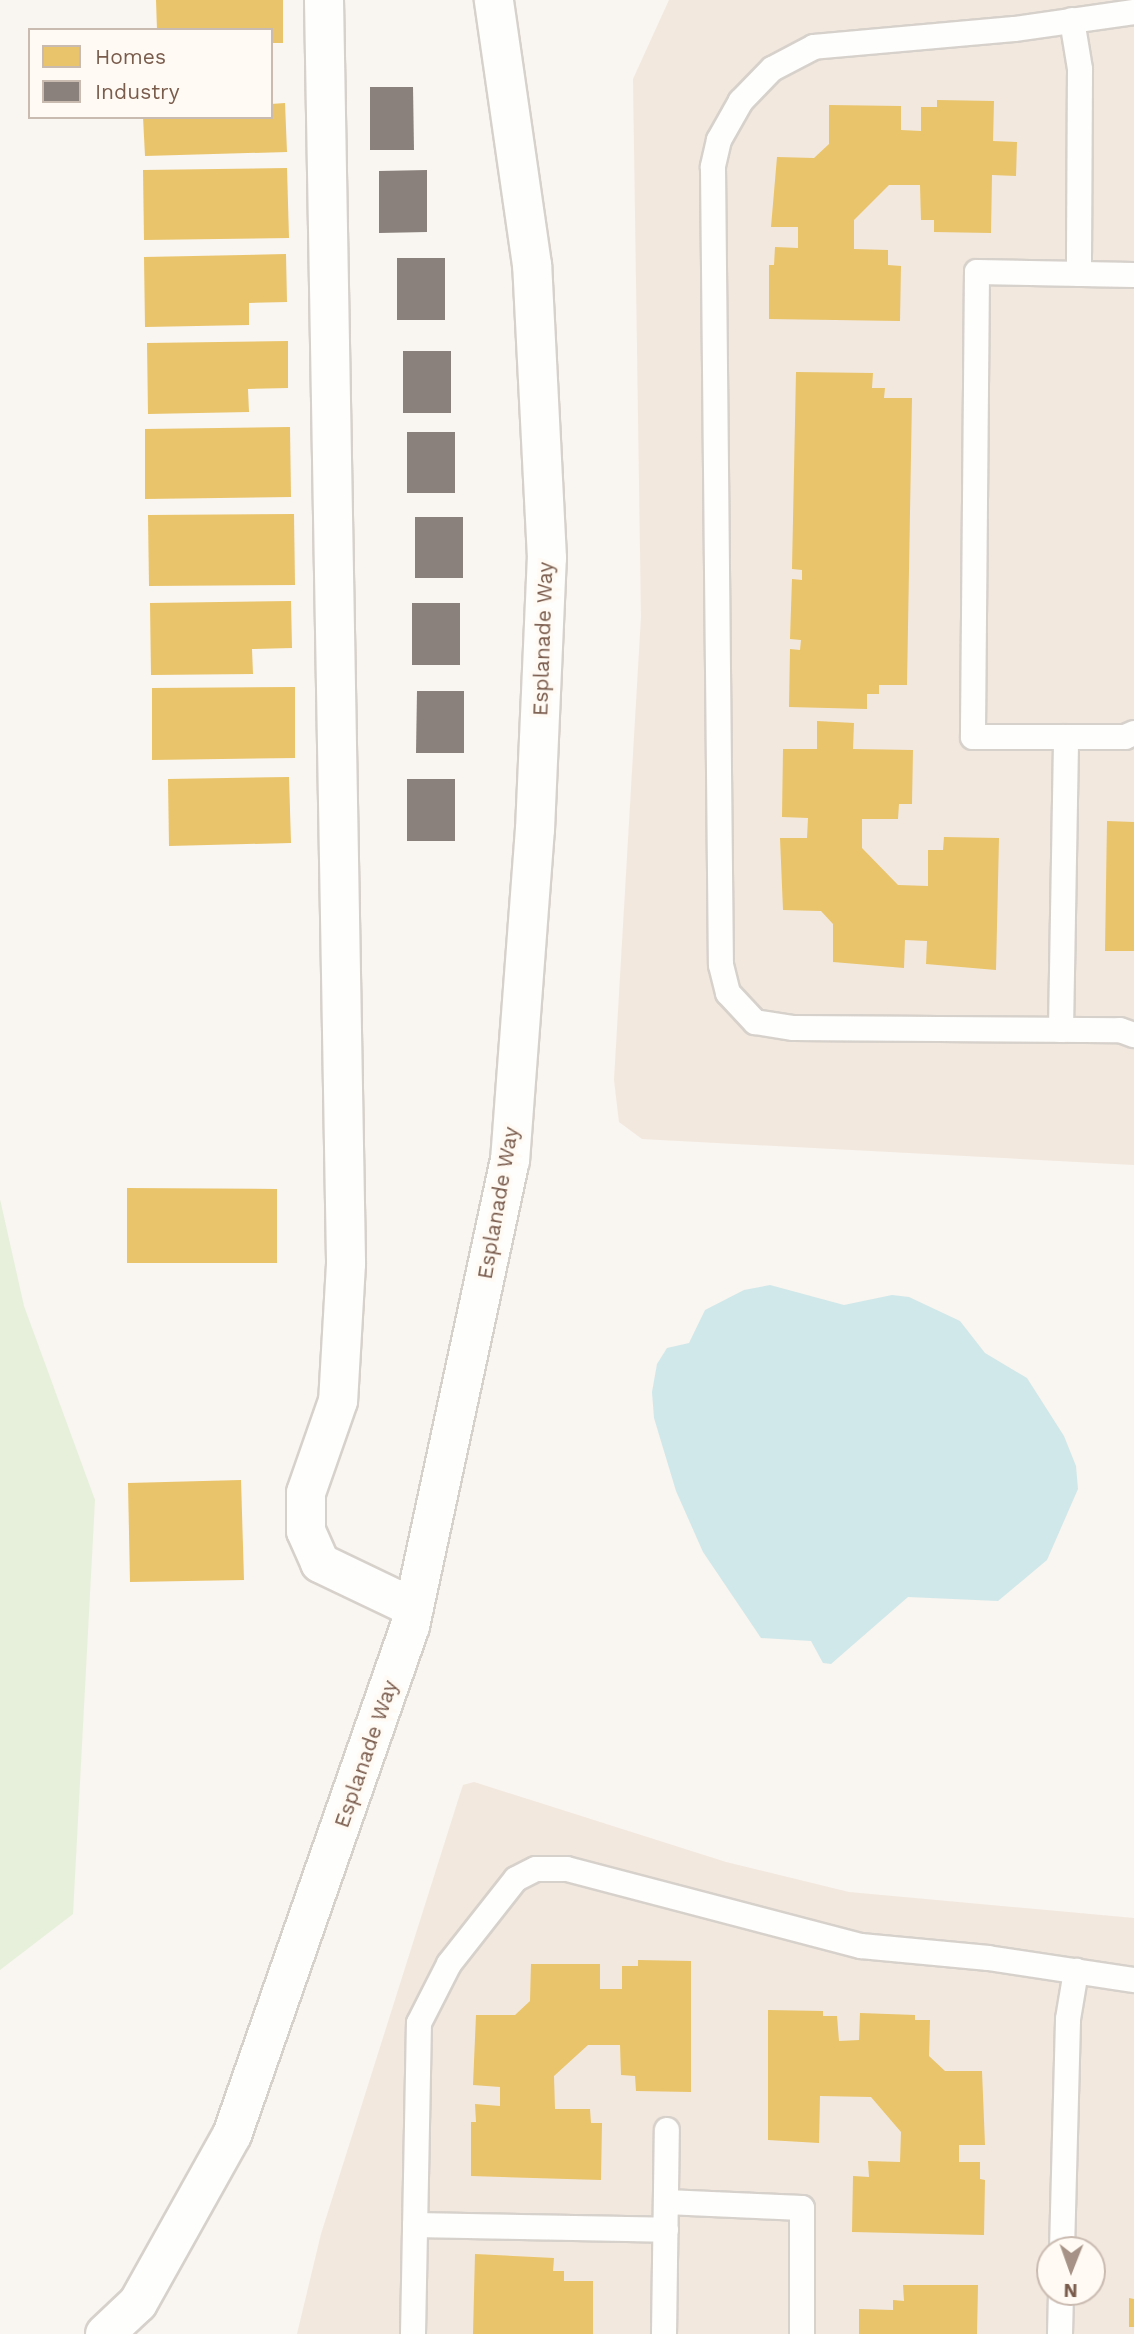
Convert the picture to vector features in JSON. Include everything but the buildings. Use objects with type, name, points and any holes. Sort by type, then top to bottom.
[{"type":"street","points":[[324,0],[346,1264],[338,1401],[306,1493],[306,1531],[320,1563],[414,1608]]},
{"type":"street","name":"Esplanade Way","points":[[105,2334],[138,2303],[232,2135],[414,1608],[510,1161],[535,830],[547,558],[532,265],[494,0]]},
{"type":"lane","points":[[1134,12],[814,47],[772,69],[741,101],[719,140],[713,167],[721,965],[728,993],[755,1023],[794,1028],[1120,1030],[1134,1035]]},
{"type":"lane","points":[[1072,20],[1080,69],[1079,274]]},
{"type":"lane","points":[[1134,275],[977,272],[973,737],[1125,737],[1134,733]]},
{"type":"lane","points":[[1061,1030],[1066,737]]},
{"type":"lane","points":[[413,2334],[419,2023],[449,1964],[516,1879],[536,1868],[567,1869],[861,1946],[1134,1980]]},
{"type":"lane","points":[[1062,2236],[1068,2020],[1076,1971]]},
{"type":"lane","points":[[664,2334],[667,2130]]},
{"type":"lane","points":[[666,2202],[802,2208],[802,2334]]},
{"type":"lane","points":[[415,2225],[666,2230]]},
{"type":"lane","points":[[1060,2334],[1061,2306]]},
{"type":"shaded area","points":[[669,0],[1134,0],[1134,1165],[642,1139],[619,1122],[614,1080],[641,617],[633,79]]},
{"type":"shaded area","points":[[474,1782],[726,1862],[849,1892],[1134,1918],[1134,2334],[297,2334],[321,2234],[463,1785]]},
{"type":"green space","points":[[0,1199],[24,1306],[95,1500],[73,1914],[0,1970]]},
{"type":"water","points":[[770,1285],[844,1305],[892,1295],[909,1297],[960,1321],[985,1353],[1027,1378],[1064,1436],[1076,1466],[1078,1489],[1047,1560],[998,1601],[908,1597],[831,1664],[823,1663],[811,1641],[761,1638],[703,1552],[676,1491],[654,1418],[652,1392],[657,1364],[667,1348],[689,1343],[705,1310],[744,1290]]}]
